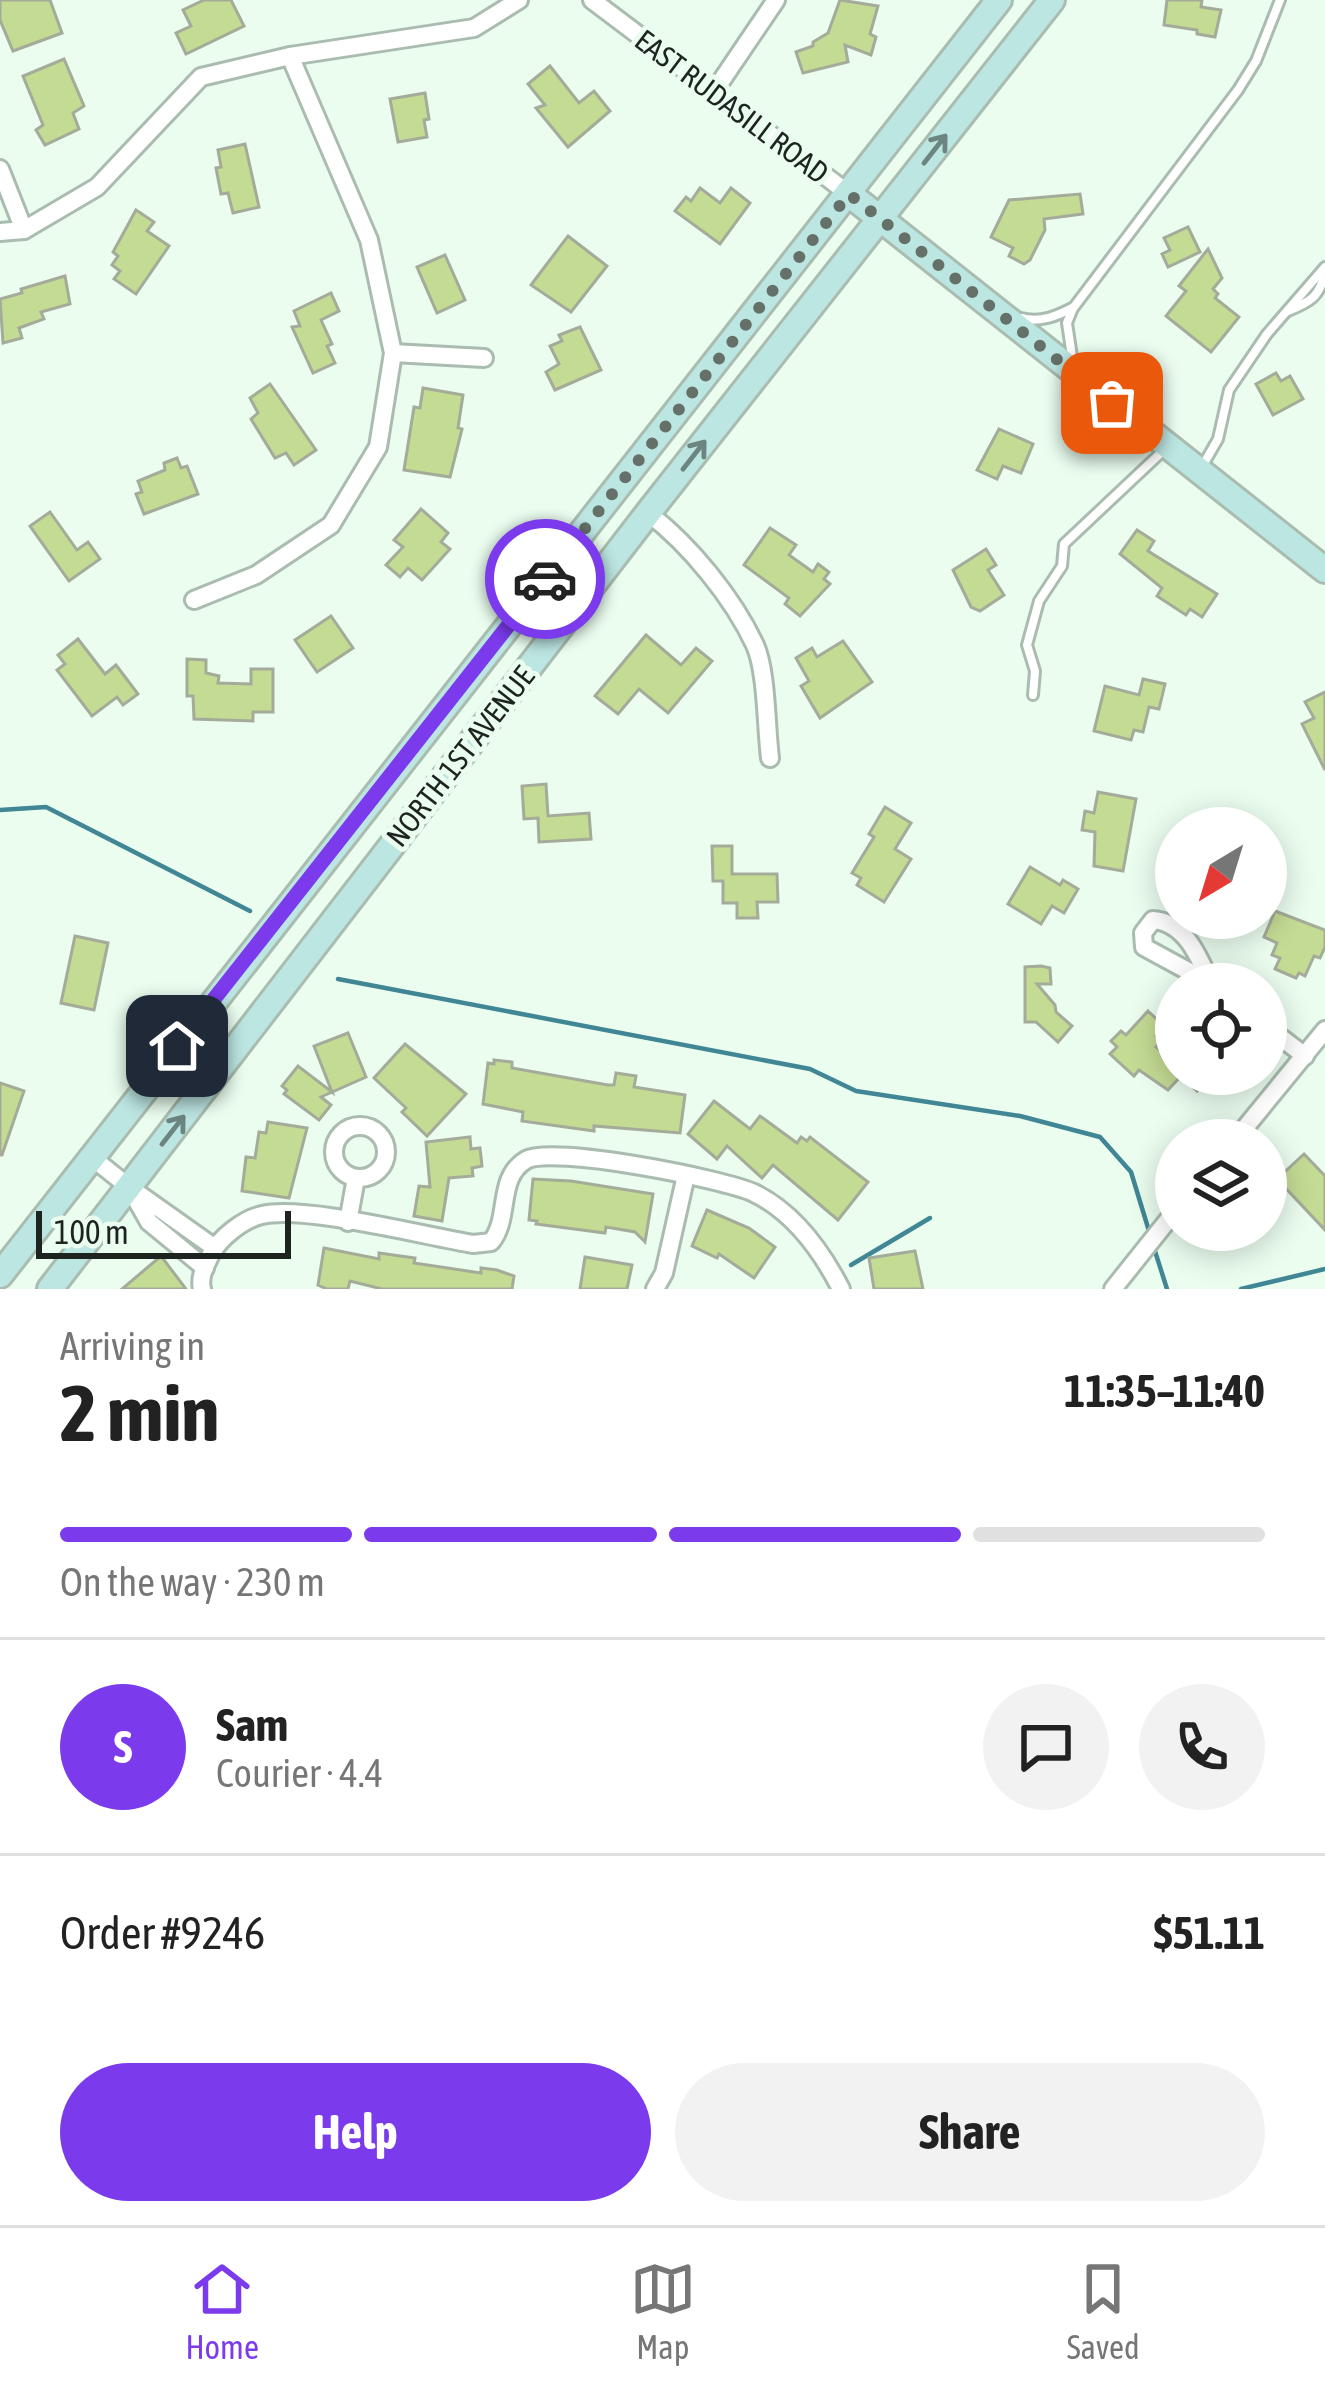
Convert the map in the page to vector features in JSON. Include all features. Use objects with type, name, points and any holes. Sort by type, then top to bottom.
[{"type":"main road","name":"NORTH 1ST AVENUE","points":[[0,1275],[999,0]]},
{"type":"main road","name":"NORTH 1ST AVENUE","points":[[50,1289],[648,513],[1052,0]]},
{"type":"main road","name":"EAST RUDASILL ROAD","points":[[849,194],[1325,570]]},
{"type":"street","points":[[0,232],[25,230],[97,187],[201,77],[290,56],[474,28],[519,0]]},
{"type":"street","name":"EAST RUDASILL ROAD","points":[[592,0],[849,194]]},
{"type":"street","points":[[713,93],[776,0]]},
{"type":"street","points":[[194,600],[256,575],[331,525],[378,446],[393,353],[369,239],[290,56]]},
{"type":"street","points":[[0,169],[25,230]]},
{"type":"street","points":[[393,353],[484,358]]},
{"type":"street","points":[[648,513],[721,591],[757,648],[770,758]]},
{"type":"street","points":[[1252,1119],[1325,1030]]},
{"type":"street","points":[[1287,1042],[1305,1056]]},
{"type":"street","points":[[202,1289],[200,1280],[214,1249],[240,1225],[262,1215],[296,1214],[473,1244],[490,1242],[499,1232],[510,1176],[528,1159],[546,1154],[686,1175],[754,1193],[794,1222],[821,1254],[841,1289]]},
{"type":"street","points":[[90,1156],[214,1249]]},
{"type":"street","points":[[655,1289],[664,1273],[686,1175]]},
{"type":"street","points":[[348,1222],[356,1178]]},
{"type":"street","points":[[129,1187],[149,1222],[205,1268]]},
{"type":"street","points":[[1112,1289],[1155,1236]]},
{"type":"lane","points":[[1083,380],[1073,362],[1066,323],[1074,307],[1238,90],[1256,61],[1280,0]]},
{"type":"lane","points":[[1199,471],[1218,439],[1228,390],[1286,311],[1325,270]]},
{"type":"lane","points":[[996,311],[1033,321],[1074,307]]},
{"type":"lane","points":[[1033,695],[1035,671],[1027,645],[1039,601],[1063,566],[1064,544],[1168,446]]},
{"type":"building","points":[[0,0],[50,0],[62,33],[13,51],[0,20]]},
{"type":"building","points":[[204,0],[231,0],[244,26],[186,54],[176,33],[191,26],[183,10]]},
{"type":"building","points":[[840,0],[878,6],[870,34],[876,37],[871,55],[845,45],[848,62],[803,73],[796,52],[828,33]]},
{"type":"building","points":[[1167,0],[1202,0],[1201,7],[1221,10],[1215,37],[1164,25]]},
{"type":"building","points":[[64,59],[84,106],[73,113],[79,129],[45,145],[36,130],[43,125],[23,76]]},
{"type":"building","points":[[550,66],[579,103],[594,91],[610,111],[568,147],[536,108],[545,105],[528,84]]},
{"type":"building","points":[[425,93],[427,137],[398,142],[390,99]]},
{"type":"building","points":[[245,144],[259,207],[233,213],[228,193],[221,194],[218,150]]},
{"type":"building","points":[[700,188],[720,203],[731,188],[750,203],[720,244],[675,211]]},
{"type":"building","points":[[1080,194],[1083,214],[1044,219],[1045,230],[1024,264],[1009,256],[1013,248],[991,237],[1009,200]]},
{"type":"building","points":[[136,210],[154,222],[147,231],[169,246],[136,294],[114,279],[120,271],[112,265],[118,256],[113,252]]},
{"type":"building","points":[[1188,227],[1200,252],[1168,267],[1162,254],[1170,250],[1164,238]]},
{"type":"building","points":[[568,236],[607,266],[571,312],[531,285]]},
{"type":"building","points":[[1208,249],[1222,278],[1213,289],[1218,294],[1215,298],[1239,317],[1211,352],[1166,316],[1186,291],[1179,286]]},
{"type":"building","points":[[445,255],[465,300],[437,313],[417,267]]},
{"type":"building","points":[[65,276],[70,304],[41,312],[44,319],[19,328],[22,338],[3,343],[0,299]]},
{"type":"building","points":[[331,293],[339,311],[321,320],[335,363],[313,373],[292,327],[300,326],[294,311]]},
{"type":"building","points":[[580,327],[601,370],[555,390],[546,372],[559,364],[550,346],[562,341],[559,335]]},
{"type":"building","points":[[1276,373],[1281,381],[1290,376],[1303,399],[1273,415],[1256,384]]},
{"type":"building","points":[[270,384],[316,450],[294,465],[286,453],[275,458],[251,419],[258,413],[250,398]]},
{"type":"building","points":[[423,388],[463,395],[458,428],[462,429],[450,477],[404,470],[414,407],[420,408]]},
{"type":"building","points":[[999,429],[1033,444],[1021,473],[1003,466],[997,479],[977,470]]},
{"type":"building","points":[[177,458],[181,468],[187,466],[198,494],[144,514],[136,494],[142,492],[138,481],[165,470],[164,463]]},
{"type":"building","points":[[421,509],[448,533],[441,542],[450,549],[422,580],[408,568],[400,577],[386,565],[403,547],[394,540]]},
{"type":"building","points":[[50,512],[77,550],[88,542],[100,559],[69,581],[30,526]]},
{"type":"building","points":[[770,528],[796,545],[789,555],[813,572],[818,564],[829,572],[824,579],[830,584],[800,616],[785,604],[789,598],[744,565]]},
{"type":"building","points":[[1137,530],[1154,541],[1148,551],[1217,594],[1202,617],[1190,609],[1186,615],[1157,596],[1162,588],[1120,554]]},
{"type":"building","points":[[986,549],[996,565],[988,570],[1004,595],[980,611],[971,607],[953,570]]},
{"type":"building","points":[[331,616],[353,648],[317,672],[295,640]]},
{"type":"building","points":[[646,635],[681,665],[696,648],[712,661],[668,713],[639,689],[618,714],[595,696]]},
{"type":"building","points":[[78,639],[105,674],[116,665],[138,694],[123,705],[117,697],[92,716],[57,670],[65,664],[58,655]]},
{"type":"building","points":[[843,641],[872,682],[820,718],[801,686],[809,681],[796,658],[812,648],[817,657]]},
{"type":"building","points":[[187,659],[206,660],[206,673],[219,676],[218,683],[251,684],[251,669],[273,669],[273,712],[253,712],[253,721],[194,719],[193,696],[187,696]]},
{"type":"building","points":[[1143,679],[1165,684],[1159,709],[1149,707],[1143,732],[1134,730],[1131,740],[1094,731],[1105,686],[1139,695]]},
{"type":"building","points":[[1325,692],[1325,770],[1302,724],[1314,718],[1305,702]]},
{"type":"building","points":[[546,784],[548,816],[589,813],[591,839],[539,842],[538,818],[524,819],[522,786]]},
{"type":"building","points":[[1098,792],[1136,799],[1123,871],[1094,866],[1095,832],[1082,830],[1085,811],[1094,813]]},
{"type":"building","points":[[885,807],[911,823],[895,849],[911,859],[884,902],[857,885],[861,878],[852,873]]},
{"type":"building","points":[[712,846],[732,846],[732,874],[777,874],[778,902],[757,902],[758,918],[737,918],[737,903],[723,903],[723,881],[713,881]]},
{"type":"building","points":[[1030,867],[1060,885],[1063,880],[1078,889],[1064,913],[1052,906],[1041,924],[1008,904]]},
{"type":"building","points":[[1287,916],[1325,930],[1325,947],[1320,958],[1314,956],[1305,976],[1287,974],[1287,963],[1278,963],[1280,958],[1272,955],[1277,943],[1268,939],[1287,939]]},
{"type":"building","points":[[75,936],[108,943],[94,1010],[61,1003]]},
{"type":"building","points":[[1025,967],[1050,968],[1051,984],[1037,984],[1072,1026],[1058,1042],[1036,1022],[1025,1022]]},
{"type":"building","points":[[1148,1011],[1155,1018],[1155,1081],[1139,1070],[1134,1076],[1110,1054],[1117,1047],[1111,1041],[1121,1031],[1126,1035]]},
{"type":"building","points":[[348,1033],[366,1077],[321,1097],[331,1105],[319,1120],[284,1094],[287,1090],[282,1086],[298,1066],[332,1092],[314,1046]]},
{"type":"building","points":[[405,1044],[466,1094],[427,1136],[374,1078]]},
{"type":"building","points":[[512,1062],[512,1068],[608,1085],[614,1085],[616,1073],[636,1076],[634,1087],[685,1095],[680,1133],[594,1126],[594,1131],[522,1121],[523,1112],[483,1104],[488,1063]]},
{"type":"building","points":[[0,1083],[24,1091],[2,1155],[0,1155]]},
{"type":"building","points":[[714,1101],[750,1129],[760,1116],[797,1143],[801,1137],[807,1141],[810,1137],[868,1182],[838,1220],[773,1165],[762,1178],[727,1146],[717,1159],[688,1134]]},
{"type":"building","points":[[268,1122],[307,1128],[289,1198],[242,1191],[246,1157],[255,1158],[259,1132],[266,1133]]},
{"type":"building","points":[[470,1137],[471,1149],[480,1148],[482,1166],[472,1168],[473,1176],[449,1178],[442,1221],[414,1216],[419,1186],[430,1187],[426,1142]]},
{"type":"building","points":[[1304,1154],[1325,1176],[1325,1230],[1287,1190],[1287,1170]]},
{"type":"building","points":[[533,1179],[653,1194],[645,1242],[635,1232],[606,1227],[605,1233],[536,1224],[529,1220]]},
{"type":"building","points":[[707,1210],[749,1228],[775,1247],[754,1278],[719,1254],[717,1258],[692,1246]]},
{"type":"building","points":[[324,1248],[379,1259],[379,1253],[415,1258],[414,1263],[481,1273],[481,1268],[497,1270],[514,1276],[512,1289],[382,1289],[350,1281],[348,1289],[327,1289],[318,1285]]},
{"type":"building","points":[[915,1251],[923,1289],[874,1289],[869,1258]]},
{"type":"building","points":[[161,1256],[186,1289],[122,1289]]},
{"type":"building","points":[[585,1257],[632,1265],[627,1289],[580,1289]]},
{"type":"waterway","points":[[0,810],[46,807],[250,911]]},
{"type":"waterway","points":[[338,979],[810,1069],[856,1091],[1020,1116],[1100,1137],[1131,1172],[1149,1231]]},
{"type":"waterway","points":[[851,1265],[930,1218]]},
{"type":"waterway","points":[[1154,1248],[1167,1289]]},
{"type":"waterway","points":[[1241,1289],[1325,1269]]},
{"type":"way so far","points":[[545,579],[849,194],[1112,403]]},
{"type":"route","points":[[177,1046],[545,579]]}]
